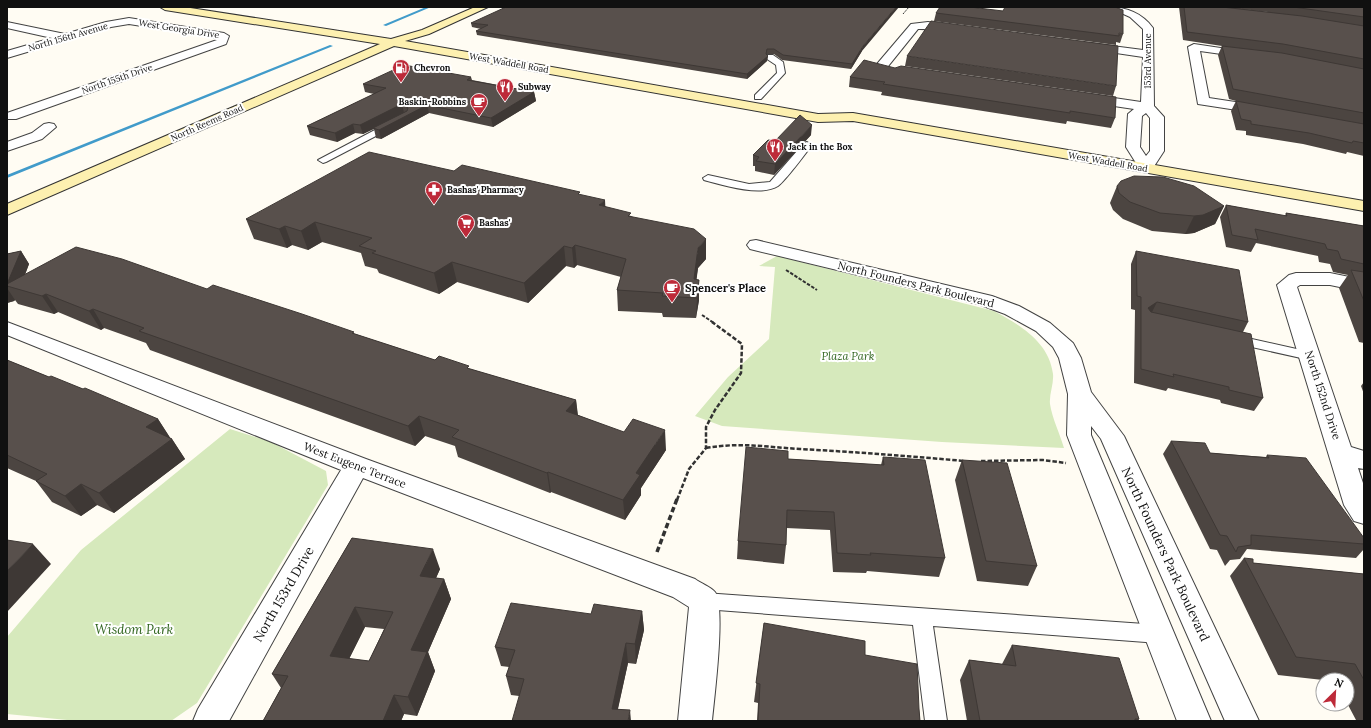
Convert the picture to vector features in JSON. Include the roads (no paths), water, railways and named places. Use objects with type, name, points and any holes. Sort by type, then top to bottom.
[{"type":"main road","name":"West Waddell Road","points":[[165,7],[392,43],[818,118],[852,117],[1364,206]]},
{"type":"main road","points":[[193,7],[205,9],[217,7]]},
{"type":"main road","name":"West Waddell Road","points":[[227,7],[408,36],[832,109],[852,117]]},
{"type":"main road","name":"North Reems Road","points":[[408,36],[408,30],[461,7]]},
{"type":"main road","name":"North Reems Road","points":[[7,210],[408,36],[426,32],[483,7]]},
{"type":"main road","points":[[591,78],[647,82],[731,96],[758,97]]},
{"type":"street","points":[[1115,8],[1132,7]]},
{"type":"street","name":"153rd Avenue","points":[[1115,8],[1134,16],[1145,24],[1148,32],[1149,54],[1147,107]]},
{"type":"street","name":"North 156th Avenue","points":[[7,55],[110,24],[128,21]]},
{"type":"street","name":"West Georgia Drive","points":[[128,21],[224,36],[222,42]]},
{"type":"street","points":[[897,70],[881,67],[915,26],[928,25],[967,30]]},
{"type":"street","points":[[7,26],[65,37]]},
{"type":"street","name":"North 155th Drive","points":[[9,115],[222,42]]},
{"type":"street","points":[[1078,45],[1149,54]]},
{"type":"street","points":[[1263,56],[1194,47],[1203,101],[1274,112]]},
{"type":"street","points":[[1076,97],[1147,107],[1157,117],[1157,151],[1146,168],[1133,147],[1135,114],[1147,107]]},
{"type":"street","points":[[7,147],[37,136],[49,127],[9,115]]},
{"type":"street","name":"North Founders Park Boulevard","points":[[756,245],[985,300],[1012,310],[1043,327],[1062,343],[1070,358],[1080,394],[1079,435],[1194,721]]},
{"type":"street","name":"North 152nd Drive","points":[[1364,286],[1330,279],[1296,279],[1287,284],[1310,356],[1353,457],[1357,504],[1364,513]]},
{"type":"street","name":"West Eugene Terrace","points":[[7,328],[357,466],[684,588],[704,600]]},
{"type":"street","name":"North Founders Park Boulevard","points":[[1080,394],[1112,436],[1242,721]]},
{"type":"street","name":"North 153rd Drive","points":[[210,721],[357,466]]},
{"type":"street","points":[[695,721],[704,621],[704,600]]},
{"type":"lane","points":[[758,97],[781,73],[780,64],[770,57]]},
{"type":"lane","points":[[323,160],[398,120]]},
{"type":"lane","points":[[708,178],[755,188],[766,187],[774,184],[808,145]]},
{"type":"lane","points":[[1219,336],[1310,356]]},
{"type":"lane","points":[[704,600],[1159,634]]},
{"type":"lane","points":[[922,617],[936,721]]},
{"type":"waterway","points":[[385,25],[429,7]]},
{"type":"waterway","points":[[7,177],[331,46]]},
{"type":"place","name":"Chevron","points":[[401,83]]},
{"type":"place","name":"Subway","points":[[505,102]]},
{"type":"place","name":"Baskin-Robbins","points":[[479,117]]},
{"type":"place","name":"Jack in the Box","points":[[775,162]]},
{"type":"place","name":"Bashas' Pharmacy","points":[[434,205]]},
{"type":"place","name":"Bashas'","points":[[466,238]]},
{"type":"place","name":"Spencer's Place","points":[[672,303]]},
{"type":"park label","name":"Plaza Park","points":[[848,356]]},
{"type":"park label","name":"Wisdom Park","points":[[134,629]]}]
